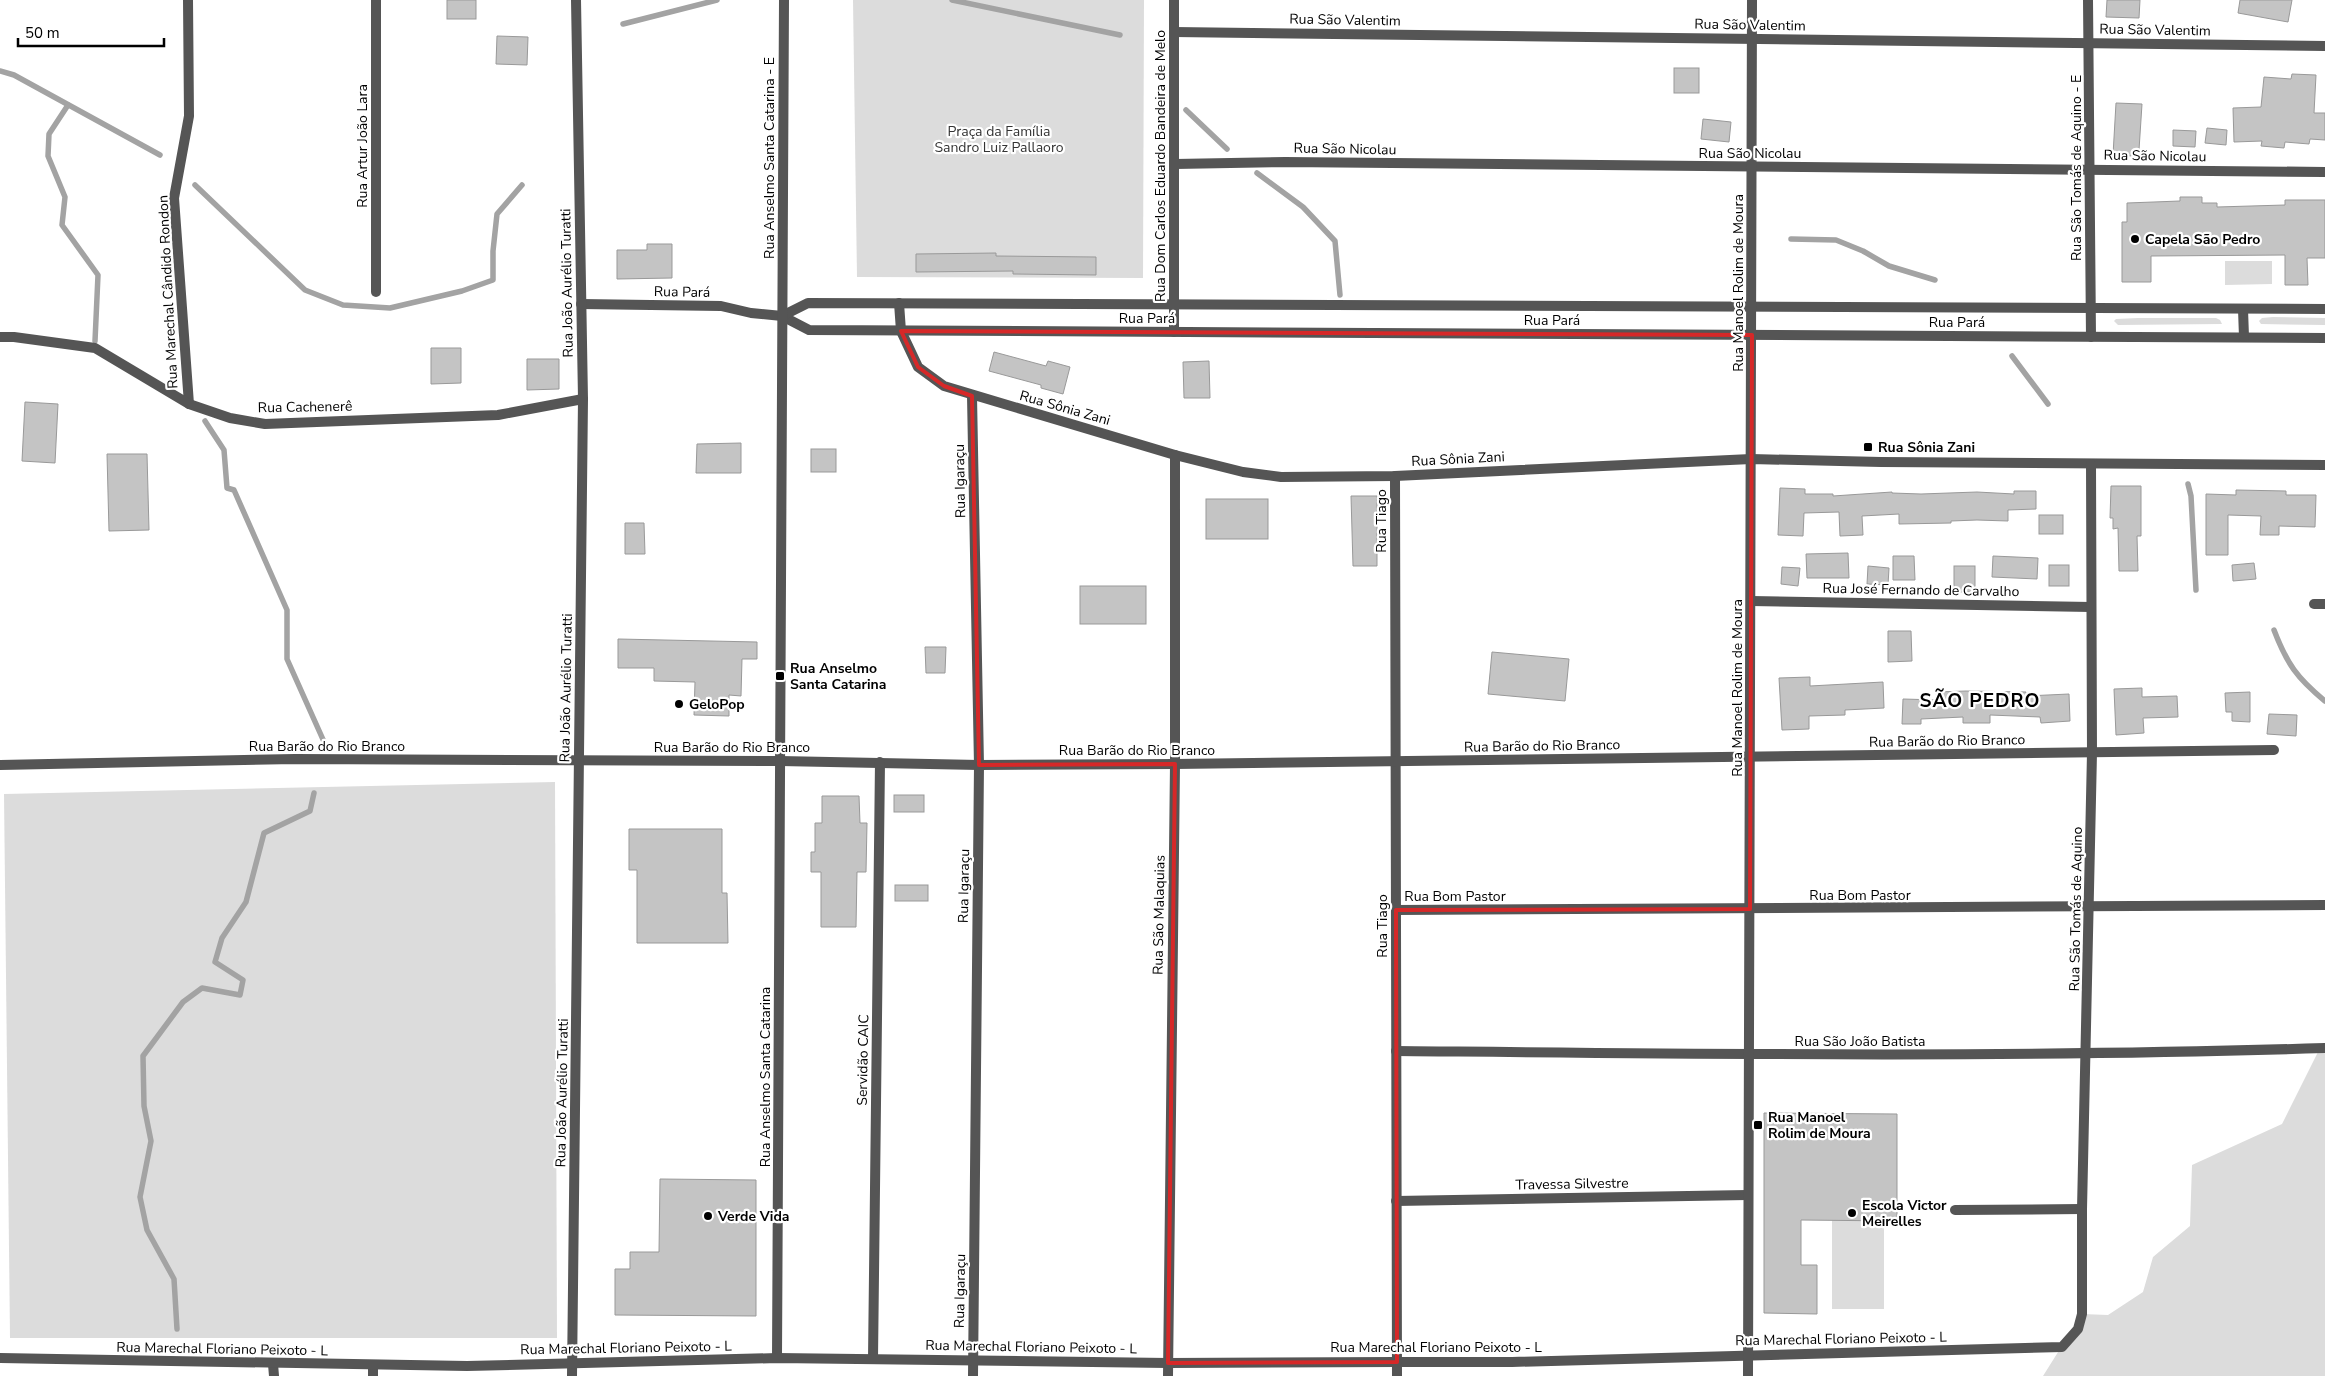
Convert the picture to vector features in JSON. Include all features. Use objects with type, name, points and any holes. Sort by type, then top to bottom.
[{"type":"street","name":"Rua Marechal Cândido Rondon","points":[[188,0],[189,116],[174,198],[189,404]]},
{"type":"street","name":"Rua Artur João Lara","points":[[376,0],[376,292]]},
{"type":"street","name":"Rua João Aurélio Turatti","points":[[572,1376],[583,399],[576,0]]},
{"type":"street","name":"Rua Anselmo Santa Catarina - E","points":[[782,316],[784,0]]},
{"type":"street","name":"Rua Dom Carlos Eduardo Bandeira de Melo","points":[[1174,0],[1174,332]]},
{"type":"street","name":"Rua Manoel Rolim de Moura","points":[[1748,1376],[1752,0]]},
{"type":"street","name":"Rua São Tomás de Aquino - E","points":[[2088,0],[2091,336]]},
{"type":"street","name":"Rua São Valentim","points":[[1174,32],[2325,46]]},
{"type":"street","name":"Rua São Nicolau","points":[[1175,164],[1295,162],[2325,172]]},
{"type":"street","name":"Rua Pará","points":[[782,316],[808,303],[2325,309]]},
{"type":"street","name":"Rua Sônia Zani","points":[[899,303],[901,330],[918,367],[944,386],[972,396],[1175,455],[1243,472],[1281,477],[1395,476],[1751,459],[1881,462],[2325,465]]},
{"type":"street","name":"Rua Pará","points":[[581,304],[721,306],[750,313],[782,316],[809,330],[2325,338]]},
{"type":"street","points":[[2242,309],[2244,337]]},
{"type":"street","name":"Rua Anselmo Santa Catarina","points":[[777,1358],[782,316]]},
{"type":"street","name":"Rua Cachenerê","points":[[0,337],[14,337],[95,348],[189,404],[230,418],[265,424],[498,415],[583,399]]},
{"type":"street","name":"Rua Igaraçu","points":[[972,396],[979,765],[973,1376]]},
{"type":"street","name":"Rua São Malaquias","points":[[1168,1376],[1175,764],[1175,455]]},
{"type":"street","name":"Rua São Tomás de Aquino","points":[[2062,1347],[2078,1329],[2082,1314],[2082,1209],[2092,752],[2091,464]]},
{"type":"street","name":"Rua Tiago","points":[[1395,476],[1397,1376]]},
{"type":"street","name":"Rua José Fernando de Carvalho","points":[[1751,601],[2091,607]]},
{"type":"street","points":[[2314,604],[2325,604]]},
{"type":"street","name":"Rua Barão do Rio Branco","points":[[0,765],[295,759],[780,761],[979,765],[1175,764],[2274,750]]},
{"type":"street","name":"Servidão CAIC","points":[[873,1359],[880,762]]},
{"type":"street","name":"Rua Bom Pastor","points":[[1396,910],[2090,908],[2325,905]]},
{"type":"street","name":"Rua São João Batista","points":[[1396,1051],[1749,1055],[2086,1054],[2325,1048]]},
{"type":"street","name":"Travessa Silvestre","points":[[1396,1201],[1748,1195]]},
{"type":"street","points":[[1955,1210],[2082,1209]]},
{"type":"street","name":"Rua Marechal Floriano Peixoto - L","points":[[0,1358],[273,1364],[373,1371],[572,1362],[777,1358],[1168,1362],[1512,1362],[2062,1347]]},
{"type":"street","points":[[273,1364],[274,1376]]},
{"type":"highlighted area","points":[[901,331],[1752,335],[1750,909],[1396,910],[1397,1362],[1168,1363],[1175,764],[979,765],[972,396],[944,386],[918,367]]},
{"type":"green space","name":"Praça da Família Sandro Luiz Pallaoro","points":[[853,0],[1144,0],[1143,278],[857,277]]},
{"type":"green space","points":[[2225,261],[2272,261],[2272,284],[2225,285]]},
{"type":"green space","points":[[2216,318],[2222,324],[2118,325],[2114,321],[2116,319]]},
{"type":"green space","points":[[2262,318],[2325,318],[2325,325],[2261,324],[2259,321]]},
{"type":"green space","points":[[555,782],[557,1338],[10,1338],[4,794]]},
{"type":"green space","points":[[2320,1048],[2325,1048],[2325,1376],[2043,1376],[2082,1314],[2108,1315],[2143,1292],[2153,1257],[2190,1226],[2192,1165],[2282,1124]]},
{"type":"green space","points":[[1832,1220],[1884,1221],[1884,1309],[1832,1309]]},
{"type":"building","points":[[447,0],[476,0],[476,19],[447,19]]},
{"type":"building","points":[[2107,0],[2140,0],[2139,18],[2106,17]]},
{"type":"building","points":[[2240,0],[2292,0],[2288,22],[2238,13]]},
{"type":"building","points":[[497,36],[528,37],[527,65],[496,64]]},
{"type":"building","points":[[1674,68],[1699,68],[1699,93],[1674,93]]},
{"type":"building","points":[[2292,74],[2316,75],[2314,113],[2325,113],[2325,140],[2310,139],[2309,144],[2285,142],[2284,148],[2261,146],[2262,141],[2234,142],[2233,108],[2261,107],[2264,77],[2291,79]]},
{"type":"building","points":[[2116,103],[2142,104],[2139,150],[2133,150],[2133,156],[2113,155]]},
{"type":"building","points":[[1703,119],[1731,122],[1729,142],[1701,139]]},
{"type":"building","points":[[2207,128],[2227,130],[2226,145],[2205,143]]},
{"type":"building","points":[[2173,130],[2196,131],[2195,147],[2173,146]]},
{"type":"building","points":[[2180,197],[2202,197],[2202,203],[2217,203],[2217,207],[2285,205],[2285,200],[2325,200],[2325,258],[2307,258],[2308,285],[2285,285],[2285,255],[2151,256],[2151,282],[2122,282],[2122,222],[2127,222],[2127,203],[2180,201]]},
{"type":"building","points":[[647,244],[672,244],[672,278],[617,279],[617,250],[647,250]]},
{"type":"building","points":[[996,253],[996,256],[1096,257],[1096,275],[1013,274],[1013,271],[916,272],[916,254]]},
{"type":"building","points":[[431,348],[461,348],[461,383],[431,384]]},
{"type":"building","points":[[994,352],[1046,366],[1048,361],[1070,367],[1063,394],[1041,388],[1041,385],[989,371]]},
{"type":"building","points":[[527,359],[559,359],[559,389],[527,390]]},
{"type":"building","points":[[1209,361],[1210,398],[1184,398],[1183,362]]},
{"type":"building","points":[[25,402],[58,404],[55,463],[22,461]]},
{"type":"building","points":[[741,443],[741,473],[696,473],[697,444]]},
{"type":"building","points":[[811,449],[836,449],[836,472],[811,472]]},
{"type":"building","points":[[107,454],[147,454],[149,530],[109,531]]},
{"type":"building","points":[[2111,486],[2141,486],[2141,536],[2137,536],[2138,571],[2119,571],[2118,528],[2113,529],[2113,518],[2110,518]]},
{"type":"building","points":[[1780,488],[1805,489],[1805,494],[1833,494],[1833,496],[1892,492],[1921,494],[1977,492],[2014,494],[2014,491],[2036,491],[2036,509],[2008,510],[2008,521],[1977,520],[1951,521],[1951,523],[1899,524],[1899,514],[1862,516],[1863,535],[1840,536],[1839,512],[1804,513],[1803,536],[1778,535]]},
{"type":"building","points":[[2236,490],[2286,491],[2286,495],[2316,495],[2315,527],[2279,526],[2279,535],[2260,535],[2261,516],[2228,515],[2228,555],[2206,555],[2206,494],[2236,495]]},
{"type":"building","points":[[1351,496],[1377,496],[1377,566],[1353,566]]},
{"type":"building","points":[[1206,499],[1268,499],[1268,539],[1206,539]]},
{"type":"building","points":[[2039,515],[2063,515],[2063,534],[2039,534]]},
{"type":"building","points":[[625,523],[644,523],[645,554],[625,554]]},
{"type":"building","points":[[1848,553],[1849,578],[1807,578],[1806,554]]},
{"type":"building","points":[[1893,556],[1914,556],[1915,580],[1893,580]]},
{"type":"building","points":[[1993,556],[2038,558],[2037,579],[1992,577]]},
{"type":"building","points":[[2254,563],[2256,579],[2233,581],[2232,565]]},
{"type":"building","points":[[2049,565],[2069,565],[2069,586],[2049,586]]},
{"type":"building","points":[[1868,566],[1889,568],[1888,585],[1867,584]]},
{"type":"building","points":[[1954,566],[1975,566],[1975,592],[1954,592]]},
{"type":"building","points":[[1782,567],[1800,568],[1798,586],[1781,584]]},
{"type":"building","points":[[1080,586],[1146,586],[1146,624],[1080,624]]},
{"type":"building","points":[[1888,631],[1911,631],[1912,661],[1888,662]]},
{"type":"building","points":[[618,639],[757,642],[757,659],[742,659],[741,696],[729,695],[729,716],[694,715],[695,682],[654,681],[654,668],[618,668]]},
{"type":"building","points":[[925,647],[946,647],[945,673],[926,673]]},
{"type":"building","points":[[1492,652],[1569,659],[1565,701],[1488,694]]},
{"type":"building","points":[[1810,677],[1810,686],[1883,682],[1884,708],[1845,710],[1845,715],[1809,716],[1809,729],[1782,730],[1779,678]]},
{"type":"building","points":[[2142,688],[2142,697],[2177,696],[2178,717],[2143,718],[2144,733],[2116,735],[2114,689]]},
{"type":"building","points":[[1936,692],[2026,692],[2026,696],[2069,694],[2070,721],[2041,723],[2040,717],[1990,715],[1990,723],[1963,723],[1963,717],[1921,719],[1921,724],[1902,724],[1903,699],[1937,700]]},
{"type":"building","points":[[2250,692],[2250,722],[2232,721],[2232,712],[2226,712],[2225,693]]},
{"type":"building","points":[[2269,714],[2297,715],[2296,736],[2267,734]]},
{"type":"building","points":[[894,795],[924,795],[924,812],[894,812]]},
{"type":"building","points":[[822,796],[859,796],[860,823],[867,823],[866,872],[857,872],[856,927],[821,927],[821,872],[811,872],[811,852],[815,852],[815,823],[822,823]]},
{"type":"building","points":[[629,829],[722,829],[722,893],[727,893],[728,943],[637,943],[637,870],[629,870]]},
{"type":"building","points":[[895,885],[928,885],[928,901],[895,901]]},
{"type":"building","points":[[1764,1113],[1897,1114],[1897,1221],[1801,1220],[1801,1265],[1817,1265],[1817,1314],[1764,1313]]},
{"type":"building","name":"Verde Vida","points":[[660,1179],[756,1180],[756,1316],[615,1315],[615,1269],[630,1269],[630,1252],[659,1252]]},
{"type":"waterway","points":[[623,24],[717,0]]},
{"type":"waterway","points":[[952,0],[1120,35]]},
{"type":"waterway","points":[[0,71],[14,75],[160,155]]},
{"type":"waterway","points":[[68,105],[49,134],[48,156],[65,197],[62,225],[98,275],[95,341]]},
{"type":"waterway","points":[[1186,110],[1227,149]]},
{"type":"waterway","points":[[1257,173],[1303,207],[1335,241],[1340,295]]},
{"type":"waterway","points":[[195,185],[305,290],[343,305],[390,308],[462,291],[493,280],[493,251],[497,214],[522,185]]},
{"type":"waterway","points":[[1791,239],[1836,240],[1863,251],[1889,266],[1935,280]]},
{"type":"waterway","points":[[2012,356],[2048,404]]},
{"type":"waterway","points":[[205,421],[224,450],[227,488],[234,490],[287,610],[287,659],[325,744]]},
{"type":"waterway","points":[[2188,484],[2191,496],[2196,590]]},
{"type":"waterway","points":[[2274,630],[2294,670],[2325,701]]},
{"type":"waterway","points":[[177,1329],[174,1279],[147,1230],[140,1197],[151,1141],[144,1106],[143,1056],[183,1002],[202,988],[240,995],[243,980],[215,962],[222,938],[246,902],[264,833],[310,811],[314,793]]},
{"type":"place","name":"Capela São Pedro","points":[[2135,239]]},
{"type":"place","name":"Rua Sônia Zani","points":[[1868,447]]},
{"type":"place","name":"Rua Anselmo Santa Catarina","points":[[780,676]]},
{"type":"place","name":"GeloPop","points":[[679,704]]},
{"type":"place","name":"Rua Manoel Rolim de Moura","points":[[1758,1125]]},
{"type":"place","name":"Escola Victor Meirelles","points":[[1852,1213]]},
{"type":"place","name":"Verde Vida","points":[[708,1216]]},
{"type":"district","name":"SÃO PEDRO","points":[[1980,701]]}]
